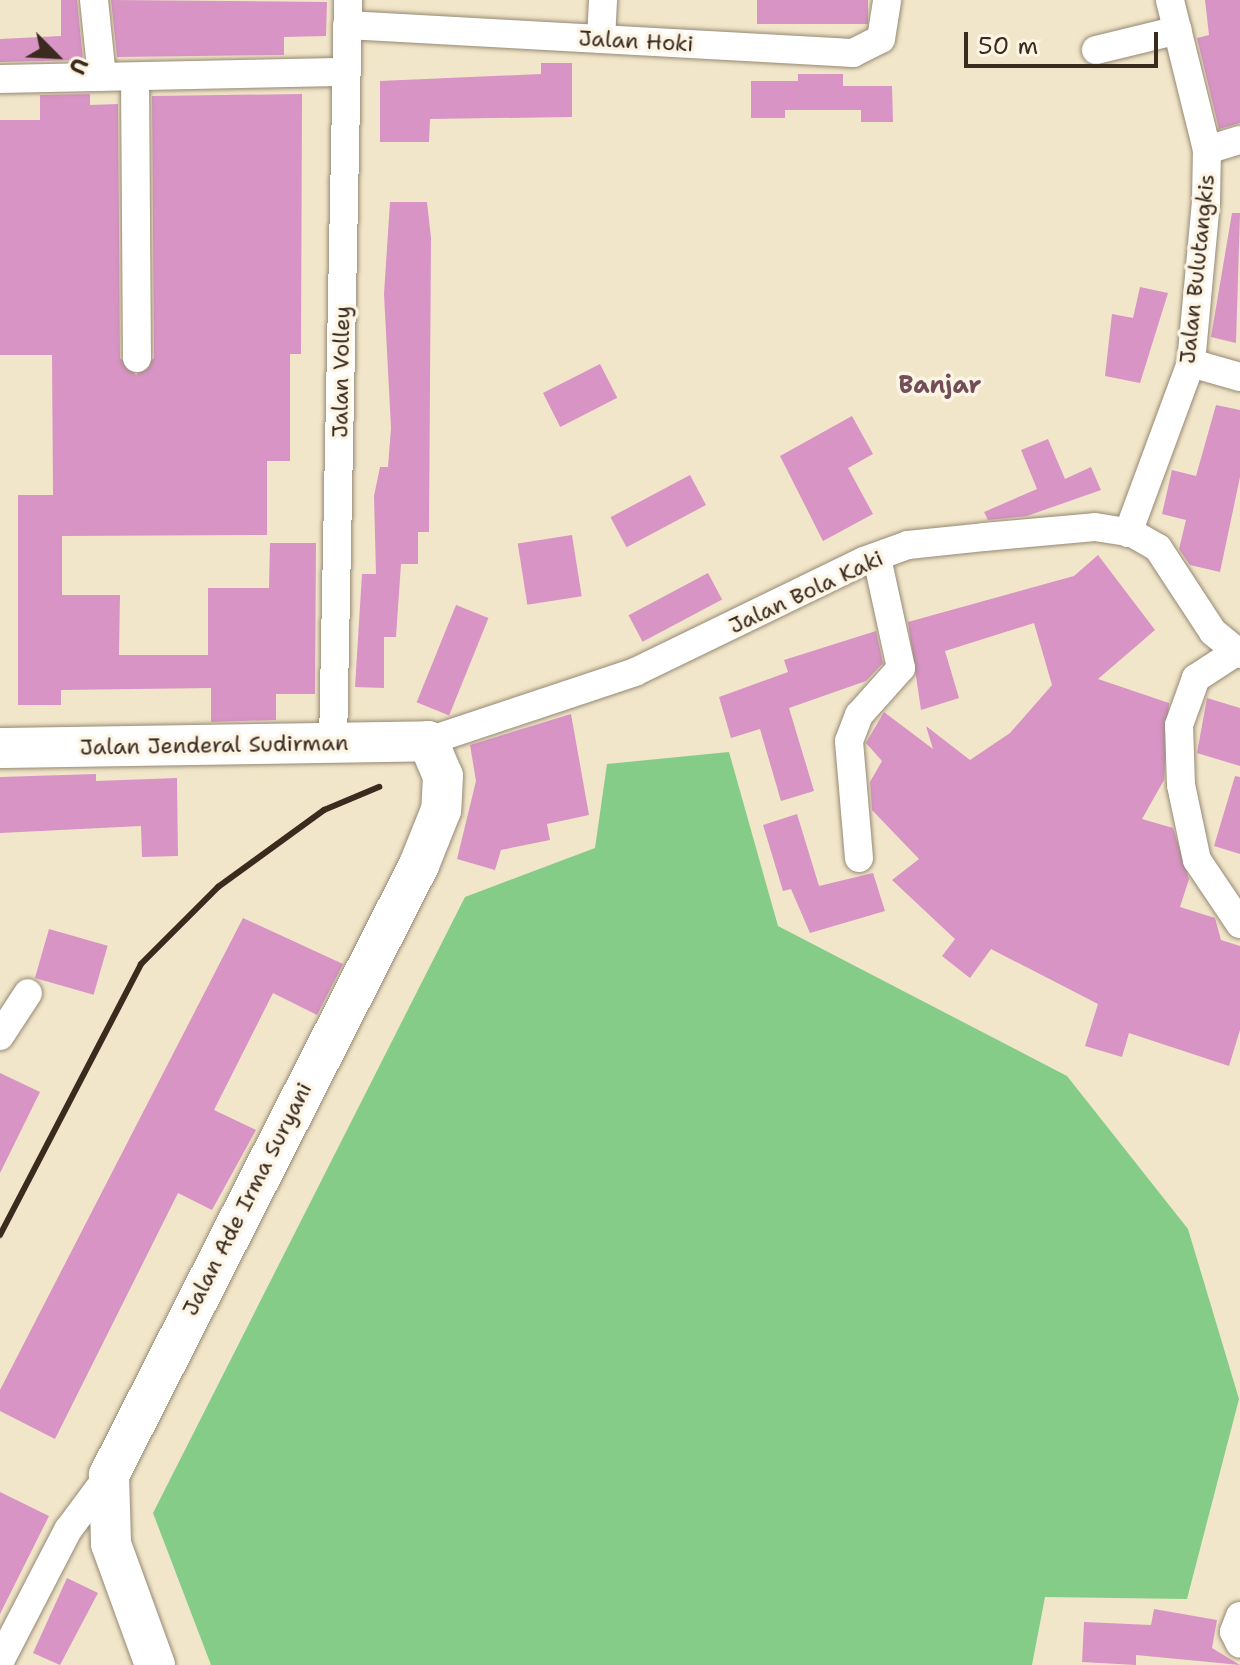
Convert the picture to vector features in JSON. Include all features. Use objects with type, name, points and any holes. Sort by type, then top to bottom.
[{"type":"main road","name":"Jalan Jenderal Sudirman","points":[[0,748],[428,741]]},
{"type":"main road","name":"Jalan Ade Irma Suryani","points":[[155,1665],[111,1544],[109,1475],[419,865],[441,810],[443,776],[428,741]]},
{"type":"street","points":[[94,0],[102,77]]},
{"type":"street","points":[[601,39],[603,0]]},
{"type":"street","name":"Jalan Hoki","points":[[347,13],[601,39],[853,53],[881,39],[887,0]]},
{"type":"street","name":"Jalan Bulutangkis","points":[[1128,533],[1191,363],[1207,150],[1170,0]]},
{"type":"street","name":"Jalan Volley","points":[[333,743],[347,13]]},
{"type":"street","points":[[1096,50],[1178,30]]},
{"type":"street","points":[[0,79],[347,72]]},
{"type":"street","points":[[135,77],[137,358]]},
{"type":"street","points":[[1207,150],[1240,140]]},
{"type":"street","points":[[1191,363],[1240,377]]},
{"type":"street","name":"Jalan Bola Kaki","points":[[428,741],[635,672],[908,545],[1095,527],[1128,533],[1158,548],[1213,632],[1238,653]]},
{"type":"street","points":[[859,858],[849,741],[859,715],[901,668],[877,558]]},
{"type":"street","points":[[1238,653],[1196,678],[1179,725],[1181,785],[1197,860],[1240,924]]},
{"type":"street","points":[[0,1036],[28,993]]},
{"type":"street","points":[[0,1661],[68,1530],[109,1475]]},
{"type":"street","points":[[1240,1616],[1240,1644]]},
{"type":"green space","points":[[729,752],[778,926],[1067,1076],[1188,1229],[1239,1399],[1187,1599],[1045,1597],[1032,1665],[211,1665],[153,1513],[465,897],[595,848],[607,764]]},
{"type":"building","points":[[61,0],[77,0],[83,60],[0,62],[0,39],[61,36]]},
{"type":"building","points":[[111,0],[327,2],[326,36],[284,37],[284,55],[117,57]]},
{"type":"building","points":[[757,0],[868,0],[868,24],[757,24]]},
{"type":"building","points":[[1205,0],[1240,0],[1240,123],[1219,129],[1197,38],[1209,35]]},
{"type":"building","points":[[541,63],[572,63],[572,117],[430,119],[429,142],[380,142],[380,81],[541,74]]},
{"type":"building","points":[[798,74],[843,74],[843,86],[892,86],[893,122],[861,122],[861,110],[785,110],[785,118],[751,118],[751,81],[798,81]]},
{"type":"building","points":[[90,94],[90,105],[118,104],[120,358],[136,375],[154,358],[152,96],[302,94],[301,354],[290,354],[290,461],[267,461],[267,535],[62,536],[62,595],[120,595],[119,655],[208,655],[208,588],[269,588],[270,543],[316,543],[315,694],[276,694],[276,720],[211,722],[211,688],[61,690],[61,705],[18,705],[18,495],[53,495],[52,355],[0,355],[0,120],[40,120],[40,95]]},
{"type":"building","points":[[390,202],[427,202],[431,238],[429,532],[418,532],[418,564],[401,564],[396,637],[384,637],[384,688],[355,687],[362,574],[376,574],[374,496],[380,467],[388,467],[391,428],[384,294]]},
{"type":"building","points":[[1232,213],[1240,213],[1236,343],[1211,337]]},
{"type":"building","points":[[1140,287],[1168,293],[1140,383],[1105,376],[1112,314],[1133,318]]},
{"type":"building","points":[[600,364],[617,398],[560,427],[543,393]]},
{"type":"building","points":[[1216,405],[1240,410],[1240,477],[1220,572],[1190,565],[1179,549],[1186,520],[1162,514],[1172,470],[1196,476]]},
{"type":"building","points":[[852,416],[873,454],[848,468],[873,514],[823,541],[780,456]]},
{"type":"building","points":[[1048,439],[1065,479],[1091,467],[1101,490],[1027,516],[988,520],[984,512],[1037,489],[1021,450]]},
{"type":"building","points":[[690,475],[706,505],[626,547],[611,517]]},
{"type":"building","points":[[572,535],[582,596],[527,605],[518,544]]},
{"type":"building","points":[[1098,555],[1155,630],[1098,679],[1169,703],[1164,780],[1142,819],[1173,828],[1189,879],[1180,907],[1215,918],[1221,940],[1240,946],[1240,1030],[1229,1066],[1129,1033],[1122,1057],[1085,1046],[1098,1004],[991,949],[970,978],[942,956],[955,939],[892,880],[919,859],[872,810],[870,782],[882,761],[866,743],[884,712],[933,749],[926,726],[970,760],[1010,733],[1052,685],[1034,623],[945,651],[959,698],[921,710],[908,622],[1074,576]]},
{"type":"building","points":[[708,573],[722,599],[643,642],[629,615]]},
{"type":"building","points":[[456,605],[488,618],[449,715],[417,702]]},
{"type":"building","points":[[876,631],[883,663],[866,681],[789,708],[814,791],[781,801],[760,729],[731,738],[719,697],[788,672],[784,660]]},
{"type":"building","points":[[1207,698],[1240,708],[1240,766],[1197,753]]},
{"type":"building","points":[[571,714],[589,815],[547,824],[550,840],[501,850],[495,870],[457,859],[476,781],[470,745]]},
{"type":"building","points":[[96,774],[96,781],[177,778],[178,856],[142,857],[141,826],[0,833],[0,777]]},
{"type":"building","points":[[1235,776],[1240,777],[1240,854],[1214,846]]},
{"type":"building","points":[[797,814],[819,886],[873,873],[885,911],[810,933],[791,889],[783,891],[763,825]]},
{"type":"building","points":[[243,918],[343,964],[317,1015],[273,993],[214,1110],[256,1130],[212,1210],[178,1193],[55,1439],[0,1411],[0,1390]]},
{"type":"building","points":[[49,929],[108,946],[94,995],[35,978]]},
{"type":"building","points":[[0,1073],[40,1092],[0,1173]]},
{"type":"building","points":[[0,1492],[49,1516],[0,1614]]},
{"type":"building","points":[[67,1578],[98,1593],[60,1665],[33,1653]]},
{"type":"building","points":[[1154,1609],[1217,1620],[1212,1648],[1240,1665],[1136,1655],[1136,1665],[1082,1662],[1084,1622],[1151,1625]]},
{"type":"railway","points":[[0,1235],[141,964],[218,887],[324,810],[379,787]]},
{"type":"district","name":"Banjar","points":[[940,386]]}]
